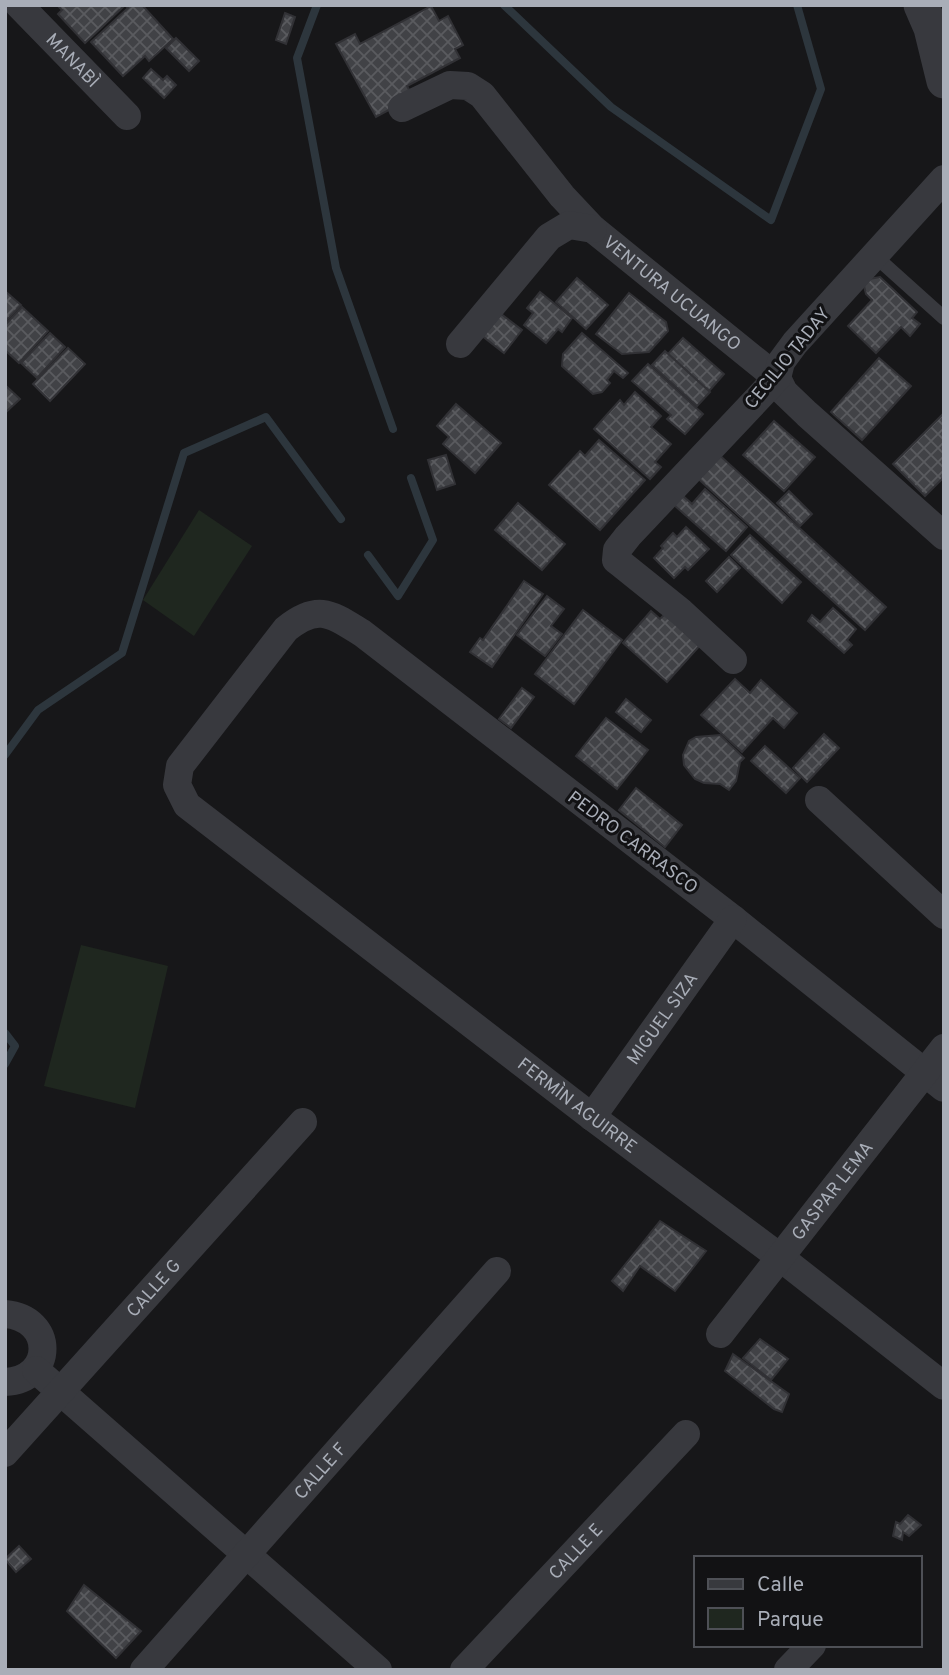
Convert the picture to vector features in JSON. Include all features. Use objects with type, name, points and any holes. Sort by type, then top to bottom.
[{"type":"street","name":"MANABÌ","points":[[19,5],[127,116]]},
{"type":"street","points":[[921,5],[931,28],[944,81]]},
{"type":"street","name":"VENTURA UCUANGO","points":[[402,108],[450,85],[468,86],[482,94],[562,196],[593,229],[777,377],[784,392],[807,414],[944,536]]},
{"type":"street","name":"CECILIO TADAY","points":[[733,660],[681,612],[616,560],[620,546],[777,377],[781,362],[796,343],[944,179]]},
{"type":"street","points":[[460,344],[549,237],[569,225],[593,229]]},
{"type":"street","name":"FERMÌN AGUIRRE","points":[[313,613],[301,616],[286,629],[180,766],[177,785],[187,805],[592,1117],[781,1258],[944,1386]]},
{"type":"street","name":"PEDRO CARRASCO","points":[[313,613],[325,613],[362,633],[733,919],[934,1081]]},
{"type":"street","points":[[819,800],[944,915]]},
{"type":"street","name":"MIGUEL SIZA","points":[[592,1117],[733,919]]},
{"type":"street","name":"GASPAR LEMA","points":[[720,1334],[781,1258],[934,1081],[944,1048]]},
{"type":"street","name":"CALLE G","points":[[5,1453],[303,1122]]},
{"type":"street","name":"CALLE F","points":[[144,1670],[497,1272]]},
{"type":"street","points":[[5,1314],[28,1320],[36,1328],[43,1349],[36,1370],[17,1382],[5,1382]]},
{"type":"street","points":[[36,1370],[377,1670]]},
{"type":"street","name":"CALLE E","points":[[464,1670],[686,1434]]},
{"type":"street","points":[[788,1670],[810,1647]]},
{"type":"lane","points":[[875,256],[944,318]]},
{"type":"green space","points":[[199,510],[252,546],[194,636],[143,600]]},
{"type":"green space","points":[[81,945],[168,966],[135,1108],[44,1086]]},
{"type":"building","points":[[57,5],[123,7],[85,43],[58,14],[62,10]]},
{"type":"building","points":[[125,5],[142,5],[173,39],[149,61],[145,56],[123,76],[91,42],[128,8]]},
{"type":"building","points":[[431,6],[439,21],[448,16],[463,45],[455,49],[460,58],[407,86],[413,97],[376,117],[336,44],[355,34],[360,44]]},
{"type":"building","points":[[285,13],[295,17],[286,44],[276,40]]},
{"type":"building","points":[[176,38],[199,61],[189,71],[166,48]]},
{"type":"building","points":[[151,69],[163,80],[167,76],[176,85],[164,98],[143,78]]},
{"type":"building","points":[[880,277],[917,312],[912,318],[920,324],[910,336],[901,327],[876,353],[848,326],[872,300],[866,294],[864,286],[869,279]]},
{"type":"building","points":[[577,278],[608,305],[586,329],[556,302]]},
{"type":"building","points":[[5,291],[21,305],[5,322]]},
{"type":"building","points":[[540,292],[572,318],[562,332],[558,329],[546,343],[524,325],[533,313],[527,308]]},
{"type":"building","points":[[629,293],[666,322],[668,331],[649,352],[622,354],[596,334]]},
{"type":"building","points":[[22,307],[48,331],[19,363],[5,350],[5,325]]},
{"type":"building","points":[[500,313],[522,330],[504,353],[481,335]]},
{"type":"building","points":[[50,333],[65,347],[37,378],[21,363]]},
{"type":"building","points":[[582,333],[628,373],[623,378],[614,371],[607,380],[610,383],[602,392],[593,394],[562,366],[563,354]]},
{"type":"building","points":[[683,338],[724,374],[709,391],[668,354]]},
{"type":"building","points":[[68,348],[85,364],[50,401],[33,384]]},
{"type":"building","points":[[665,351],[710,392],[697,406],[652,365]]},
{"type":"building","points":[[879,358],[911,386],[862,440],[831,412]]},
{"type":"building","points":[[648,364],[703,414],[685,434],[667,419],[671,415],[632,381]]},
{"type":"building","points":[[5,385],[20,399],[6,412],[5,411]]},
{"type":"building","points":[[635,392],[661,416],[651,427],[671,444],[655,462],[661,467],[650,479],[594,429],[620,400],[624,405]]},
{"type":"building","points":[[456,404],[501,443],[475,473],[443,444],[449,437],[437,426]]},
{"type":"building","points":[[943,414],[944,477],[925,496],[893,464]]},
{"type":"building","points":[[774,421],[815,457],[784,491],[743,455]]},
{"type":"building","points":[[599,440],[645,480],[600,530],[549,485],[580,451],[585,456]]},
{"type":"building","points":[[716,452],[886,607],[865,630],[694,475]]},
{"type":"building","points":[[446,455],[455,484],[437,490],[428,460]]},
{"type":"building","points":[[705,489],[747,527],[726,551],[674,505],[682,495],[692,504]]},
{"type":"building","points":[[789,491],[812,514],[800,526],[777,503]]},
{"type":"building","points":[[518,503],[565,544],[542,570],[495,530]]},
{"type":"building","points":[[686,527],[709,549],[688,570],[685,567],[674,578],[654,558],[673,533],[677,537]]},
{"type":"building","points":[[750,535],[801,582],[782,603],[731,555]]},
{"type":"building","points":[[729,557],[740,568],[717,592],[706,581]]},
{"type":"building","points":[[524,581],[543,594],[492,667],[470,652],[480,638],[483,640]]},
{"type":"building","points":[[547,596],[564,609],[551,626],[562,634],[545,656],[517,635]]},
{"type":"building","points":[[833,608],[856,629],[847,640],[852,645],[844,653],[808,621],[812,615],[820,622]]},
{"type":"building","points":[[583,610],[622,640],[574,704],[535,674]]},
{"type":"building","points":[[651,611],[660,619],[667,612],[702,643],[667,682],[623,643]]},
{"type":"building","points":[[735,679],[750,693],[761,680],[797,713],[784,728],[773,718],[742,752],[701,715]]},
{"type":"building","points":[[522,688],[534,697],[511,728],[499,719]]},
{"type":"building","points":[[626,699],[651,720],[641,732],[616,712]]},
{"type":"building","points":[[606,718],[648,750],[617,789],[576,756]]},
{"type":"building","points":[[824,734],[839,748],[807,782],[793,768]]},
{"type":"building","points":[[720,735],[744,758],[740,762],[736,781],[729,790],[720,784],[704,783],[695,779],[684,765],[683,755],[689,741],[696,737]]},
{"type":"building","points":[[765,746],[800,778],[786,793],[751,761]]},
{"type":"building","points":[[636,788],[682,825],[665,847],[619,810]]},
{"type":"building","points":[[660,1221],[706,1251],[675,1291],[640,1266],[623,1291],[612,1281]]},
{"type":"building","points":[[760,1339],[788,1359],[771,1380],[743,1358]]},
{"type":"building","points":[[733,1354],[789,1394],[782,1412],[774,1409],[725,1371]]},
{"type":"building","points":[[908,1515],[921,1525],[909,1536],[903,1532],[902,1540],[893,1536],[896,1522],[900,1524]]},
{"type":"building","points":[[19,1546],[31,1559],[16,1572],[5,1559]]},
{"type":"building","points":[[84,1585],[141,1631],[116,1658],[67,1611]]},
{"type":"waterway","points":[[317,5],[297,58],[336,268],[393,429]]},
{"type":"waterway","points":[[504,5],[611,107],[771,220],[821,89],[797,5]]},
{"type":"waterway","points":[[5,755],[38,710],[122,653],[184,453],[266,417],[341,519]]},
{"type":"waterway","points":[[368,555],[398,596],[433,540],[411,478]]},
{"type":"waterway","points":[[5,1033],[15,1046],[5,1064]]}]
